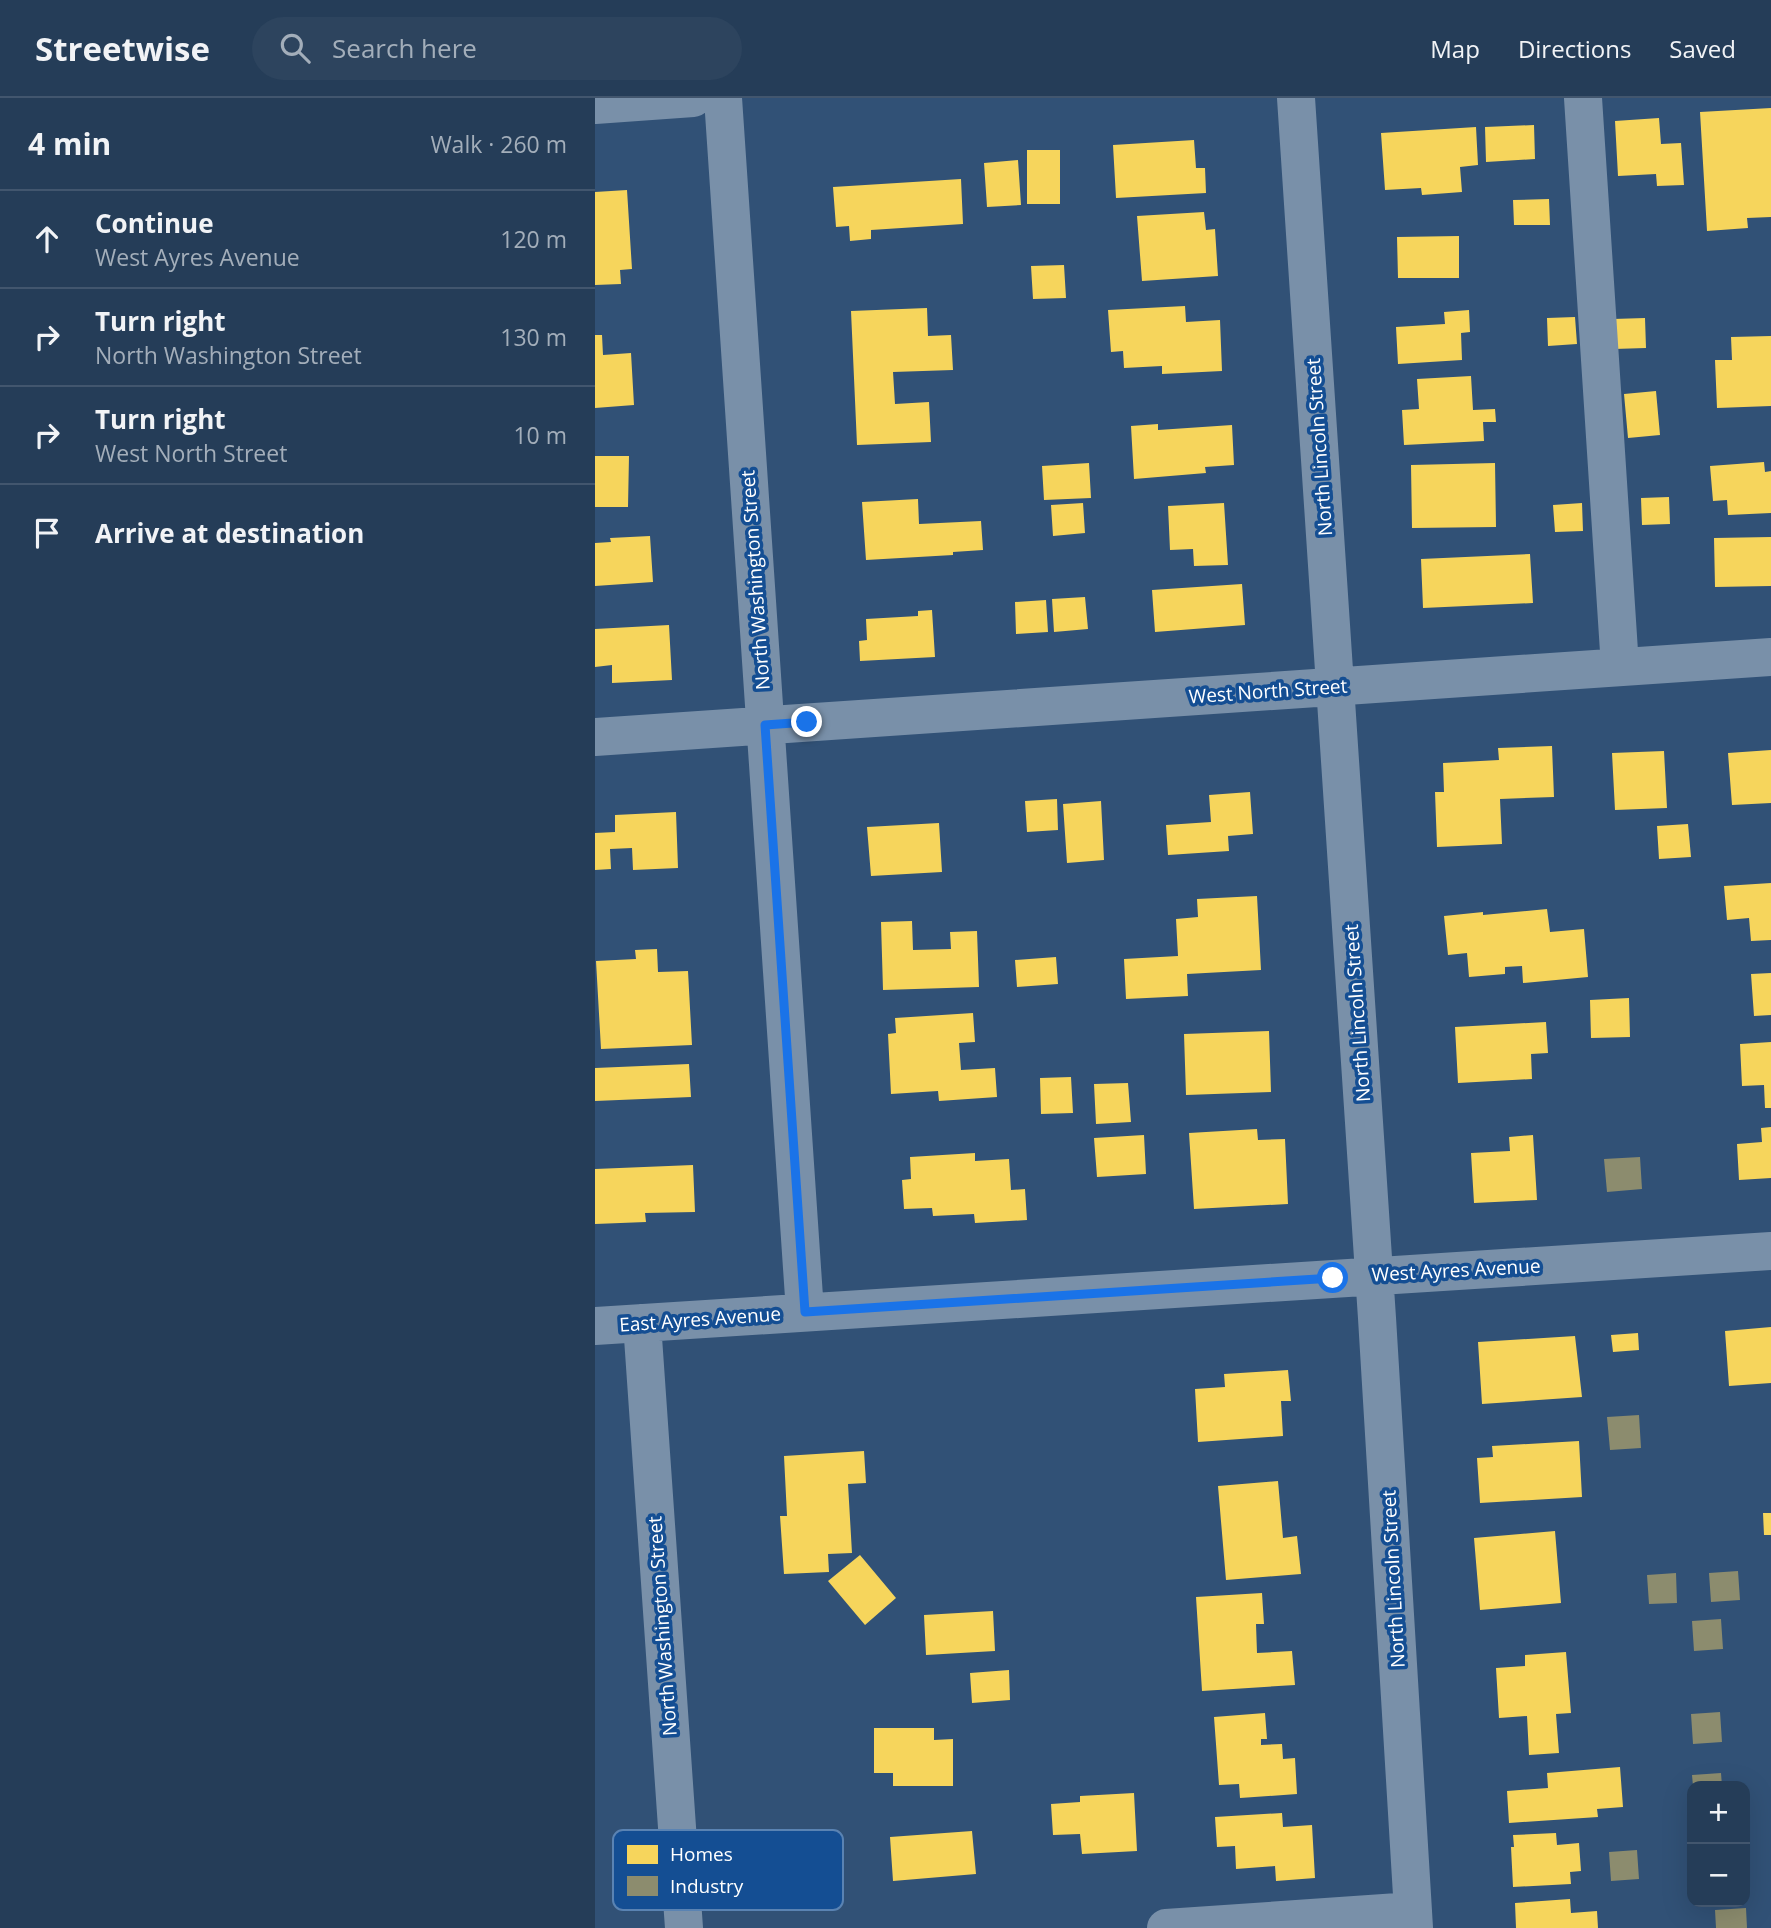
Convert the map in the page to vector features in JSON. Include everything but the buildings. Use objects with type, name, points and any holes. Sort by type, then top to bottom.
[{"type":"street","points":[[595,104],[693,98]]},
{"type":"street","name":"North Washington Street","points":[[723,98],[805,1312]]},
{"type":"street","name":"North Lincoln Street","points":[[1296,98],[1374,1275],[1413,1920]]},
{"type":"street","points":[[1583,98],[1620,667]]},
{"type":"street","name":"West North Street","points":[[595,737],[1771,657]]},
{"type":"street","name":"West Ayres Avenue","points":[[805,1312],[1771,1251]]},
{"type":"street","name":"East Ayres Avenue","points":[[595,1326],[805,1312]]},
{"type":"street","name":"North Washington Street","points":[[642,1323],[677,1830]]},
{"type":"street","name":"North Washington Street","points":[[683,1910],[684,1928]]},
{"type":"street","points":[[1166,1928],[1413,1920]]},
{"type":"route","points":[[807,722],[765,725],[805,1312],[1333,1278]]}]
